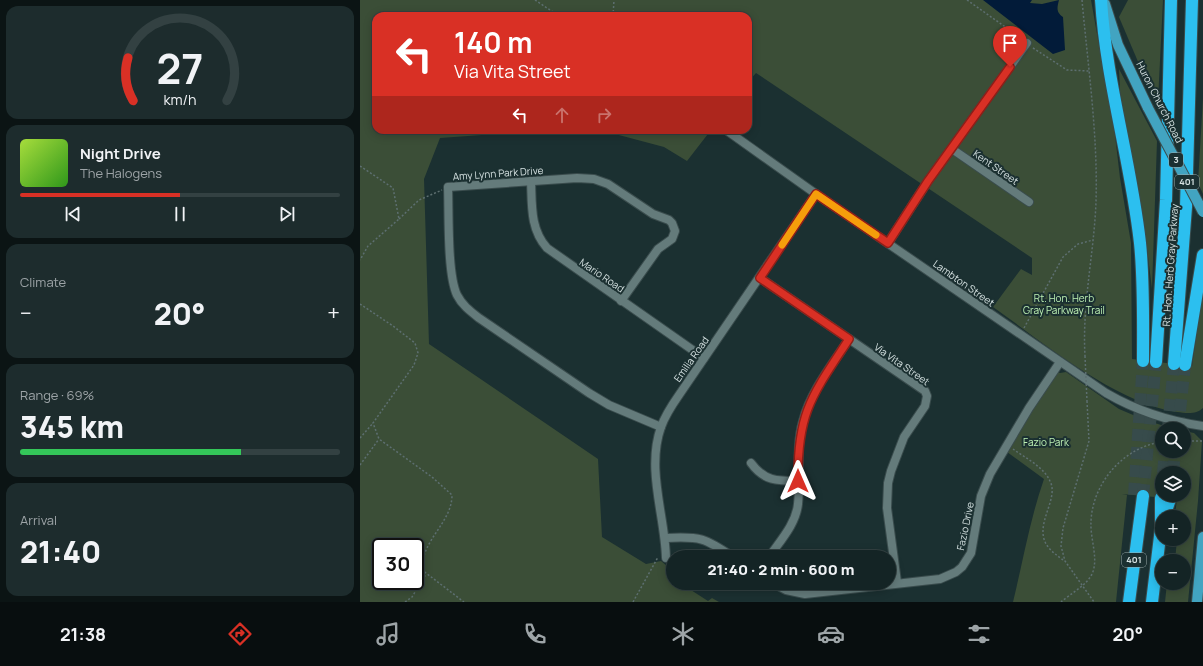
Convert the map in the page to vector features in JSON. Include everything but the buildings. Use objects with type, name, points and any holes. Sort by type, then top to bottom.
[{"type":"highway","points":[[1102,0],[1104,37],[1140,242],[1144,296],[1143,361]]},
{"type":"highway","name":"Rt. Hon. Herb Gray Parkway","points":[[1156,362],[1165,208],[1171,0]]},
{"type":"highway","name":"Rt. Hon. Herb Gray Parkway","points":[[1192,0],[1186,207],[1179,365],[1203,255]]},
{"type":"highway","name":"401","points":[[1129,602],[1139,519],[1138,496]]},
{"type":"highway","name":"401","points":[[1152,602],[1159,546]]},
{"type":"main road","name":"Huron Church Road","points":[[1102,0],[1118,45],[1148,108],[1203,212]]},
{"type":"main road","points":[[1197,602],[1203,537]]},
{"type":"street","points":[[888,243],[928,181],[1027,43]]},
{"type":"street","name":"Lambton Street","points":[[732,134],[816,194],[1106,392],[1132,407],[1170,421],[1203,426]]},
{"type":"street","name":"Kent Street","points":[[952,149],[1029,202]]},
{"type":"street","name":"Amy Lynn Park Drive","points":[[622,300],[658,249],[672,239],[676,230],[672,223],[654,214],[601,181],[577,178],[448,187],[453,278],[457,294],[465,306],[479,318],[589,393],[609,405],[660,427]]},
{"type":"street","name":"Mario Road","points":[[531,181],[533,218],[541,241],[554,254],[704,358]]},
{"type":"street","name":"Emilia Road","points":[[663,556],[666,538],[655,471],[660,427],[672,405],[816,194]]},
{"type":"street","name":"Via Vita Street","points":[[760,278],[921,387],[927,396],[925,406],[904,437],[890,471],[888,483],[888,515],[897,582]]},
{"type":"street","points":[[774,550],[791,525],[798,504],[798,447],[805,412],[819,384],[849,339]]},
{"type":"street","name":"Fazio Drive","points":[[897,582],[940,578],[952,574],[962,567],[971,553],[981,496],[990,474],[1029,408],[1060,362]]},
{"type":"street","points":[[751,463],[760,474],[771,480],[798,481]]},
{"type":"street","points":[[666,538],[689,537],[702,539],[721,550]]},
{"type":"street","name":"Fazio Drive","points":[[786,590],[805,594],[836,590]]},
{"type":"path","points":[[535,0],[553,12]]},
{"type":"path","points":[[613,12],[614,0]]},
{"type":"path","points":[[1065,561],[1061,546],[1063,528],[1089,441],[1083,321],[1093,240],[1096,202],[1096,158],[1082,0]]},
{"type":"path","points":[[360,166],[393,188],[399,219]]},
{"type":"path","points":[[360,260],[368,246],[419,200],[448,187]]},
{"type":"path","points":[[1020,334],[1063,257],[1078,244],[1093,240]]},
{"type":"path","points":[[360,304],[415,343],[418,353],[414,366],[373,423],[360,438]]},
{"type":"path","points":[[373,423],[380,439],[432,477],[452,495],[452,503],[445,518],[422,558],[422,570],[464,602]]},
{"type":"path","points":[[360,465],[380,439]]},
{"type":"path","points":[[1191,441],[1202,441]]},
{"type":"path","points":[[1061,602],[1090,578],[1095,566],[1091,523],[1092,509],[1099,488],[1112,469],[1124,458],[1141,448],[1155,444]]},
{"type":"path","points":[[1011,448],[1044,472],[1050,482],[1052,489],[1044,522],[1044,537],[1050,550],[1065,561],[1094,602]]},
{"type":"path","points":[[633,602],[663,556]]},
{"type":"path","points":[[405,602],[412,597],[426,574]]},
{"type":"green space","name":"Rt. Hon. Herb Gray Parkway Trail","points":[[360,0],[1091,0],[1115,135],[1120,178],[1131,243],[1132,359],[1192,366],[1203,291],[1203,408],[1194,413],[1177,412],[1154,406],[1130,397],[1105,384],[1081,370],[993,307],[1021,269],[1032,275],[1032,258],[756,73],[752,78],[752,12],[372,12],[372,134],[497,134],[440,138],[424,179],[429,344],[598,459],[602,537],[646,564],[661,561],[666,565],[666,590],[691,590],[708,601],[712,598],[719,602],[360,602]]},
{"type":"green space","points":[[1128,0],[1163,0],[1158,101],[1139,64],[1119,17]]},
{"type":"green space","points":[[1119,69],[1157,141],[1152,289],[1144,224],[1120,92]]},
{"type":"green space","points":[[1203,98],[1203,194],[1198,183]]},
{"type":"green space","points":[[615,134],[708,134],[687,161],[664,147]]},
{"type":"green space","name":"Fazio Park","points":[[1055,370],[1060,373],[1066,372],[1119,409],[1155,423],[1155,458],[1191,458],[1191,432],[1194,433],[1202,441],[1191,572],[1191,554],[1176,554],[1176,546],[1191,546],[1191,510],[1176,510],[1177,502],[1191,502],[1191,466],[1155,466],[1155,497],[1122,494],[1127,495],[1116,602],[1013,602],[1031,525],[1044,479],[1007,452]]},
{"type":"green space","points":[[1166,590],[1189,590],[1188,602],[1165,602]]},
{"type":"water","points":[[983,0],[1032,0],[1030,3],[1042,4],[1059,0],[1058,10],[1063,17],[1065,50],[1053,54]]},
{"type":"tunnel","points":[[1134,495],[1143,361]]},
{"type":"tunnel","points":[[1143,496],[1156,362]]},
{"type":"tunnel","points":[[1169,422],[1174,364]]},
{"type":"tunnel","points":[[1179,422],[1185,365]]},
{"type":"tunnel","points":[[1164,458],[1164,466]]},
{"type":"tunnel","points":[[1174,458],[1174,466]]},
{"type":"slow traffic","points":[[782,245],[816,194],[876,235]]},
{"type":"route","points":[[798,481],[797,456],[805,412],[819,384],[849,339],[760,278],[816,194],[888,243],[928,181],[1010,67]]}]
